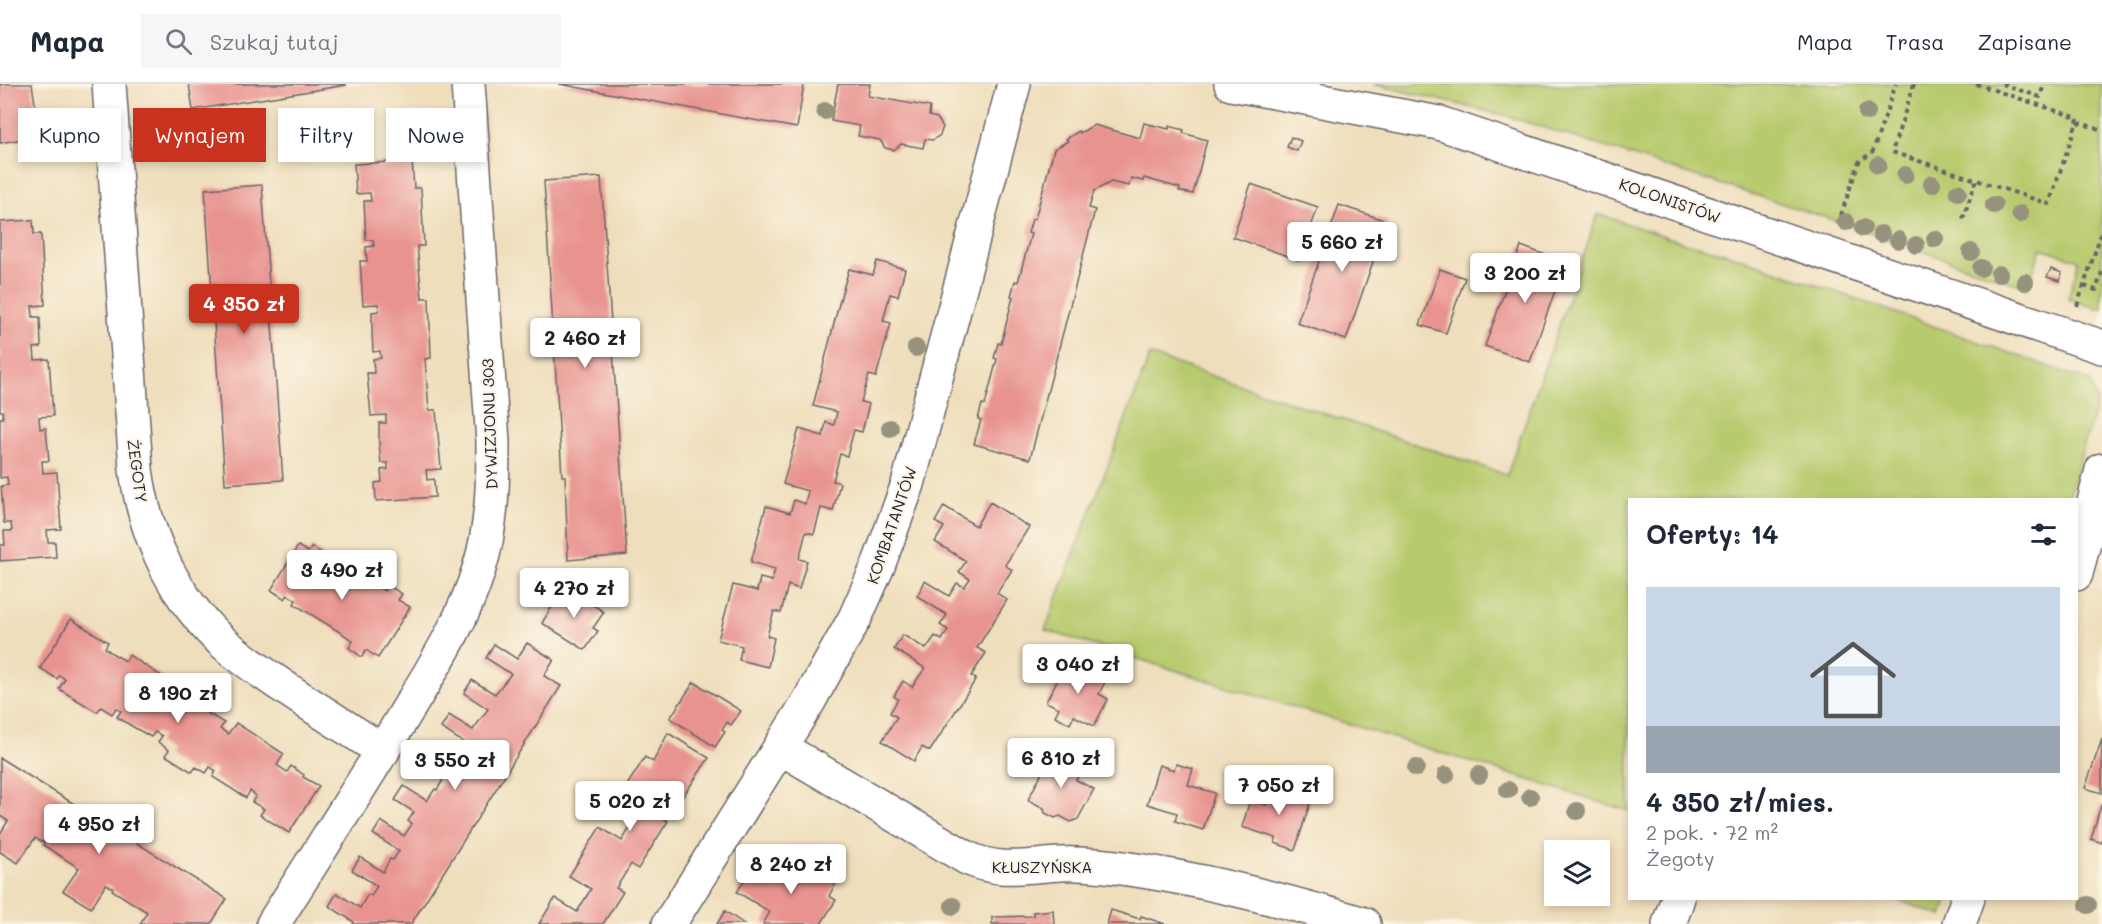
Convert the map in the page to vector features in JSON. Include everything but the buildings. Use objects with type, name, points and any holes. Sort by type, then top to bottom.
[{"type":"street","name":"ŻEGOTY","points":[[109,84],[136,469],[146,520],[156,545],[183,596],[202,622],[227,646],[289,691],[383,751]]},
{"type":"street","name":"DYWIZJONU 303","points":[[273,924],[383,751],[432,669],[469,598],[480,568],[491,513],[493,442],[468,84]]},
{"type":"street","name":"KOMBATANTÓW","points":[[669,924],[781,748],[855,618],[871,583],[911,472],[1014,84]]},
{"type":"street","name":"KOLONISTÓW","points":[[1231,84],[1439,123],[2102,347]]},
{"type":"street","points":[[2078,566],[2102,470]]},
{"type":"street","name":"KŁUSZYŃSKA","points":[[781,748],[982,866],[1001,869],[1089,864],[1146,872],[1216,884],[1364,924]]},
{"type":"street","points":[[1669,924],[1677,900]]},
{"type":"street","points":[[1959,924],[1967,900]]},
{"type":"path","points":[[1841,214],[1860,159],[1870,155],[1873,151],[1896,84]]},
{"type":"path","points":[[1914,84],[1892,152],[1968,175],[1976,180],[2049,204],[2078,118],[1999,94],[1976,84]]},
{"type":"path","points":[[2002,84],[2040,97],[2044,84]]},
{"type":"path","points":[[2077,122],[2102,130]]},
{"type":"path","points":[[1963,219],[1976,180]]},
{"type":"path","points":[[2076,309],[2102,231]]},
{"type":"path","points":[[2084,286],[2096,290],[2102,272]]},
{"type":"green space","points":[[1373,84],[2102,84],[2102,310],[2068,299],[2079,260],[2041,248],[2028,288],[1830,219],[1507,116]]},
{"type":"green space","points":[[1598,214],[1682,242],[1725,253],[2090,381],[2097,402],[2068,498],[1628,498],[1628,811],[1045,630],[1150,355],[1507,475]]},
{"type":"green space","points":[[1897,900],[1947,900],[1942,916]]}]
